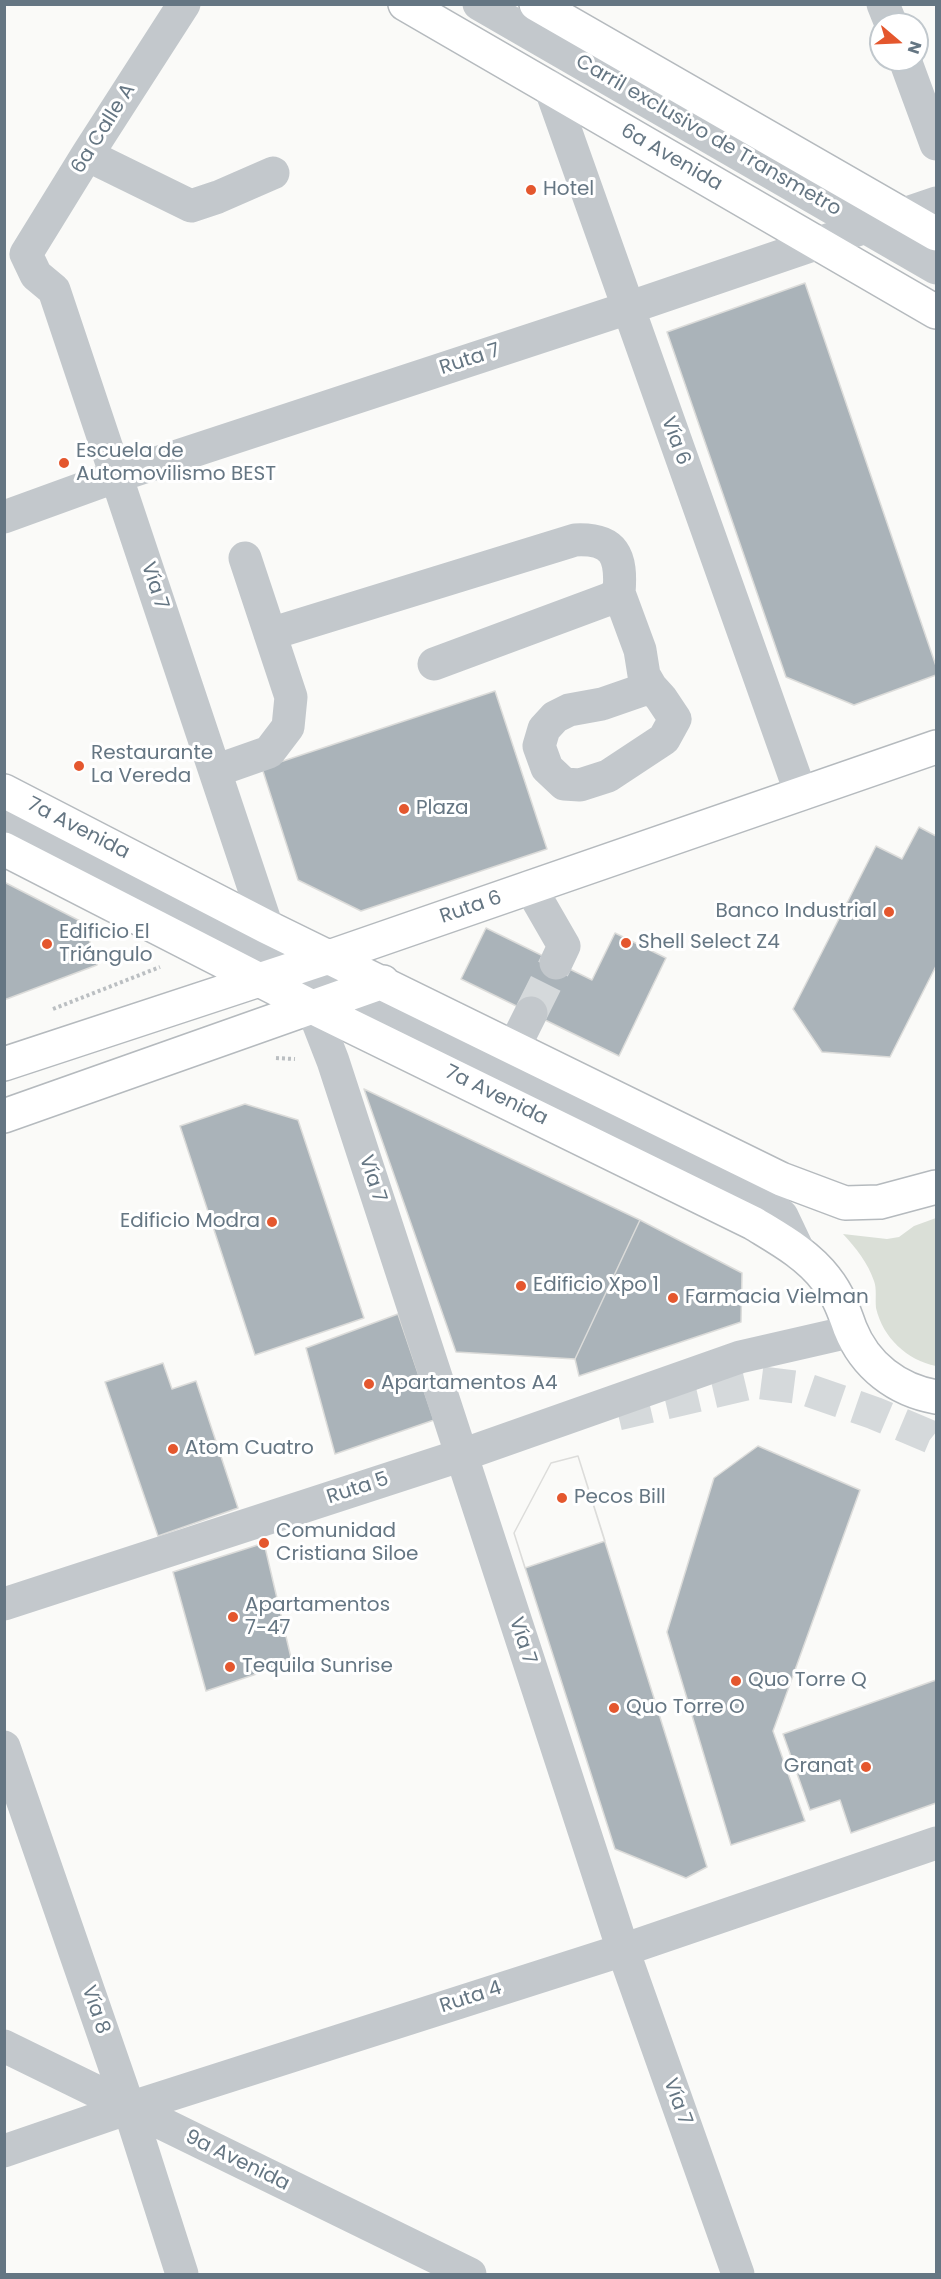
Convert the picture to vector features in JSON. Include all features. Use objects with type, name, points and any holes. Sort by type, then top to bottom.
[{"type":"main road","name":"6a Avenida","points":[[405,4],[936,312]]},
{"type":"main road","points":[[536,4],[936,234]]},
{"type":"main road","name":"Ruta 6","points":[[4,1064],[329,957],[936,747]]},
{"type":"main road","name":"7a Avenida","points":[[4,791],[267,927],[781,1179],[845,1203],[879,1202],[936,1187]]},
{"type":"main road","name":"7a Avenida","points":[[4,849],[312,1006],[753,1223],[811,1262],[828,1281],[844,1310],[858,1345],[874,1366],[904,1388],[936,1396]]},
{"type":"main road","points":[[4,1116],[383,982]]},
{"type":"street","name":"6a Calle A","points":[[26,254],[184,4]]},
{"type":"street","name":"Carril exclusivo de Transmetro","points":[[479,4],[936,268]]},
{"type":"street","points":[[909,72],[936,144]]},
{"type":"street","name":"Vía 6","points":[[550,87],[801,794]]},
{"type":"street","points":[[87,155],[191,206],[273,173]]},
{"type":"street","name":"Ruta 7","points":[[4,518],[117,476],[628,308],[936,203]]},
{"type":"street","name":"Vía 7","points":[[26,254],[36,275],[54,290],[267,927]]},
{"type":"street","points":[[270,634],[575,540],[592,539],[608,547],[618,558],[621,575],[619,592],[640,650],[644,675],[651,687]]},
{"type":"street","points":[[215,771],[269,752],[288,727],[291,698],[245,558]]},
{"type":"street","points":[[434,664],[609,599],[619,592]]},
{"type":"street","points":[[4,819],[767,1202],[782,1216],[800,1254]]},
{"type":"street","points":[[530,887],[564,946],[556,963]]},
{"type":"street","name":"Vía 7","points":[[312,1006],[333,1061],[622,1950],[738,2274]]},
{"type":"street","points":[[514,1047],[531,1013]]},
{"type":"street","points":[[767,1202],[805,1203],[829,1198]]},
{"type":"street","name":"Ruta 5","points":[[4,1604],[462,1455],[740,1357],[836,1335],[850,1329]]},
{"type":"street","name":"Ruta 5","points":[[574,1416],[618,1414]]},
{"type":"street","name":"Vía 8","points":[[4,1747],[129,2108],[182,2274]]},
{"type":"street","name":"Ruta 4","points":[[4,2151],[129,2108],[622,1950],[936,1843]]},
{"type":"street","name":"9a Avenida","points":[[4,2046],[470,2274]]},
{"type":"path","points":[[47,1011],[165,965]]},
{"type":"shaded area","points":[[936,1218],[936,1366],[915,1359],[890,1338],[879,1319],[871,1274],[861,1256],[843,1234],[887,1239],[899,1237],[914,1226]]},
{"type":"building","points":[[805,283],[936,666],[936,675],[854,705],[786,677],[667,332]]},
{"type":"building","name":"Plaza","points":[[495,691],[547,849],[361,911],[298,880],[262,768]]},
{"type":"building","name":"Banco Industrial","points":[[919,827],[936,836],[936,966],[890,1057],[822,1052],[793,1009],[876,846],[902,859]]},
{"type":"building","name":"Edificio El Triángulo","points":[[4,882],[84,923],[97,965],[4,1000]]},
{"type":"building","points":[[486,928],[592,980],[615,933],[666,958],[619,1056],[461,979]]},
{"type":"building","name":"Edificio Xpo 1","points":[[364,1089],[640,1220],[575,1359],[456,1352]]},
{"type":"building","name":"Edificio Modra","points":[[245,1104],[298,1120],[364,1318],[255,1355],[180,1126]]},
{"type":"building","name":"Farmacia Vielman","points":[[640,1220],[742,1273],[741,1322],[579,1376],[575,1359]]},
{"type":"building","name":"Apartamentos A4","points":[[398,1314],[434,1420],[335,1454],[306,1348]]},
{"type":"building","name":"Atom Cuatro","points":[[163,1363],[172,1389],[196,1381],[238,1508],[158,1536],[105,1382]]},
{"type":"building","name":"Quo Torre Q","points":[[758,1446],[860,1490],[773,1731],[805,1821],[731,1845],[667,1632],[714,1478]]},
{"type":"building","name":"Pecos Bill","points":[[578,1456],[605,1541],[525,1568],[514,1533],[551,1463]]},
{"type":"building","name":"Quo Torre O","points":[[578,1456],[707,1867],[686,1878],[615,1849],[514,1533],[551,1463]]},
{"type":"building","name":"Apartamentos 7-47","points":[[264,1543],[292,1662],[206,1691],[173,1572]]},
{"type":"building","name":"Granat","points":[[936,1680],[936,1803],[851,1833],[840,1800],[810,1810],[783,1734]]},
{"type":"tunnel","points":[[531,1013],[556,963]]},
{"type":"tunnel","points":[[618,1414],[755,1382],[802,1388],[874,1413],[936,1441]]},
{"type":"place","name":"Hotel","points":[[531,190]]},
{"type":"place","name":"Escuela de Automovilismo BEST","points":[[64,463]]},
{"type":"place","name":"Restaurante La Vereda","points":[[79,766]]},
{"type":"place","name":"Plaza","points":[[404,809]]},
{"type":"place","name":"Banco Industrial","points":[[889,912]]},
{"type":"place","name":"Shell Select Z4","points":[[626,943]]},
{"type":"place","name":"Edificio El Triángulo","points":[[47,944]]},
{"type":"place","name":"Edificio Modra","points":[[272,1222]]},
{"type":"place","name":"Edificio Xpo 1","points":[[521,1286]]},
{"type":"place","name":"Farmacia Vielman","points":[[673,1298]]},
{"type":"place","name":"Apartamentos A4","points":[[369,1384]]},
{"type":"place","name":"Atom Cuatro","points":[[173,1449]]},
{"type":"place","name":"Pecos Bill","points":[[562,1498]]},
{"type":"place","name":"Comunidad Cristiana Siloe","points":[[264,1543]]},
{"type":"place","name":"Apartamentos 7-47","points":[[233,1617]]},
{"type":"place","name":"Tequila Sunrise","points":[[230,1667]]},
{"type":"place","name":"Quo Torre Q","points":[[736,1681]]},
{"type":"place","name":"Quo Torre O","points":[[614,1708]]},
{"type":"place","name":"Granat","points":[[866,1767]]}]
